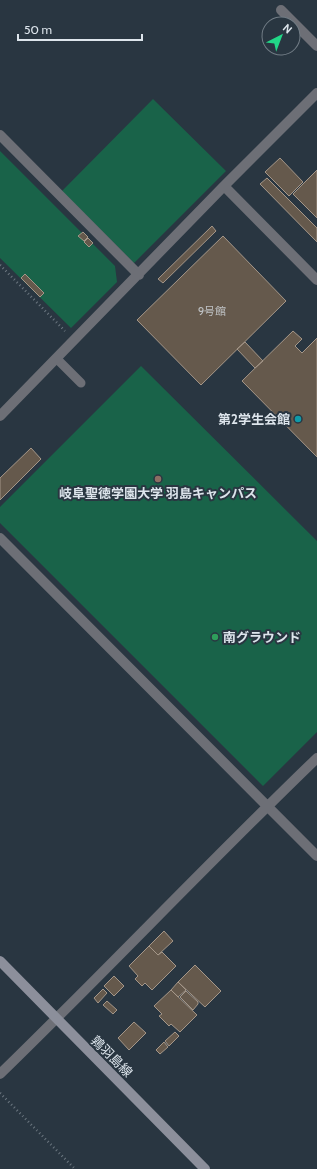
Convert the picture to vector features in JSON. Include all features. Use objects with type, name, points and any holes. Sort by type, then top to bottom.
[{"type":"main road","name":"鶉羽島線","points":[[0,961],[205,1169]]},
{"type":"street","points":[[281,10],[317,46]]},
{"type":"street","points":[[0,416],[139,275],[224,186],[317,94]]},
{"type":"street","points":[[0,135],[139,275]]},
{"type":"street","points":[[224,186],[317,280]]},
{"type":"street","points":[[0,538],[268,805],[317,856]]},
{"type":"street","points":[[0,1074],[268,805],[317,758]]},
{"type":"lane","points":[[57,359],[82,383]]},
{"type":"path","points":[[0,265],[74,340]]},
{"type":"path","points":[[0,1093],[75,1169]]},
{"type":"green space","points":[[153,99],[226,171],[134,263],[62,191]]},
{"type":"green space","points":[[0,151],[115,266],[117,282],[71,328],[0,258]]},
{"type":"green space","name":"南グラウンド","points":[[141,366],[317,541],[317,732],[263,786],[0,523],[0,507]]},
{"type":"building","points":[[280,158],[303,182],[289,196],[265,172]]},
{"type":"building","points":[[317,170],[317,218],[293,194]]},
{"type":"building","points":[[267,178],[317,228],[317,242],[260,184]]},
{"type":"building","points":[[212,226],[216,231],[163,283],[158,279]]},
{"type":"building","points":[[83,232],[88,237],[84,241],[78,236]]},
{"type":"building","points":[[223,236],[286,301],[201,385],[137,320]]},
{"type":"building","points":[[88,238],[93,243],[89,247],[84,242]]},
{"type":"building","points":[[25,274],[44,293],[40,297],[21,278]]},
{"type":"building","name":"第2学生会館","points":[[293,331],[302,339],[295,346],[302,353],[317,338],[317,457],[242,381]]},
{"type":"building","points":[[245,342],[263,361],[255,368],[237,349]]},
{"type":"building","points":[[31,448],[41,459],[0,500],[0,478]]},
{"type":"building","points":[[164,931],[173,941],[158,955],[149,946]]},
{"type":"building","points":[[149,946],[158,955],[162,952],[176,966],[152,990],[145,983],[142,986],[135,979],[138,976],[129,966]]},
{"type":"building","points":[[195,965],[221,991],[205,1007],[178,982]]},
{"type":"building","points":[[114,976],[124,986],[114,996],[104,986]]},
{"type":"building","points":[[178,982],[186,990],[178,997],[171,990]]},
{"type":"building","points":[[103,989],[107,993],[98,1003],[94,998]]},
{"type":"building","points":[[171,990],[197,1015],[180,1032],[171,1024],[169,1026],[159,1016],[162,1014],[154,1006]]},
{"type":"building","points":[[186,991],[198,1002],[193,1010],[180,997]]},
{"type":"building","points":[[107,1001],[117,1010],[113,1014],[103,1005]]},
{"type":"building","points":[[134,1022],[146,1033],[129,1050],[118,1038]]},
{"type":"building","points":[[175,1032],[179,1036],[169,1046],[165,1041]]},
{"type":"building","points":[[164,1042],[168,1047],[160,1054],[156,1050]]},
{"type":"place","name":"第2学生会館","points":[[298,419]]},
{"type":"place","name":"岐阜聖徳学園大学 羽島キャンパス","points":[[158,479]]},
{"type":"place","name":"南グラウンド","points":[[215,637]]}]
